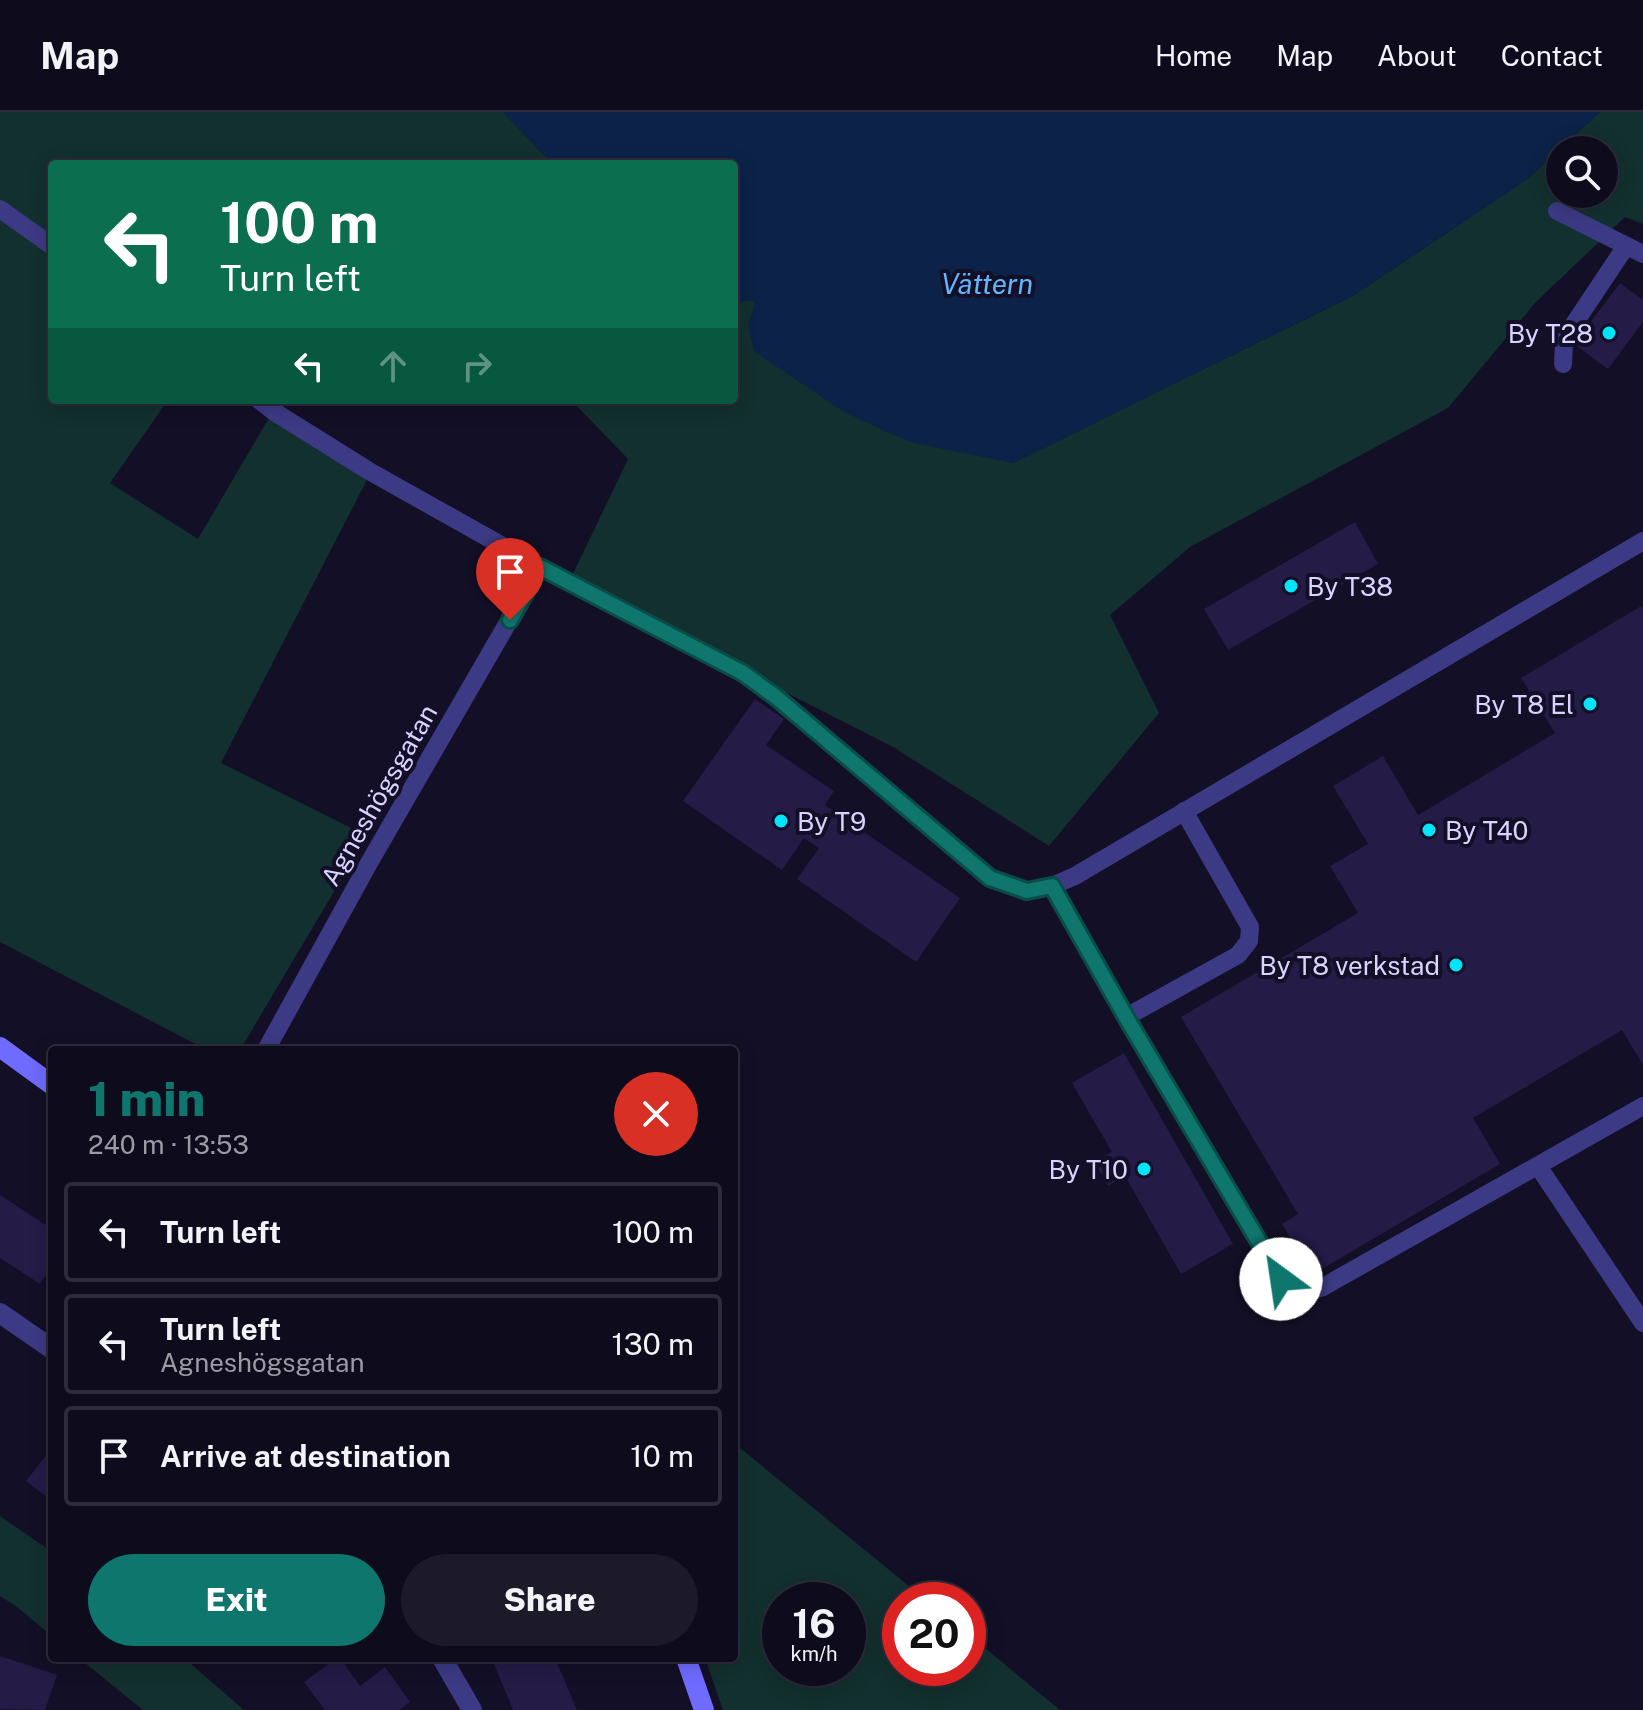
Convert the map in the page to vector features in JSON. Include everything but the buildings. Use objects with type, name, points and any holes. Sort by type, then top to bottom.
[{"type":"street","points":[[0,1047],[48,1082]]},
{"type":"street","points":[[0,1313],[48,1346]]},
{"type":"street","points":[[444,1662],[472,1710]]},
{"type":"street","points":[[687,1662],[704,1710]]},
{"type":"lane","points":[[0,209],[48,243]]},
{"type":"lane","points":[[1557,211],[1635,250],[1568,333],[1563,364]]},
{"type":"lane","points":[[264,404],[369,471],[540,567],[743,673],[776,697],[990,878],[1027,891],[1052,886],[1075,876],[1643,541]]},
{"type":"lane","name":"Agneshögsgatan","points":[[268,1046],[369,863],[540,567]]},
{"type":"lane","points":[[1126,1017],[1238,955],[1249,941],[1250,927],[1184,811]]},
{"type":"lane","points":[[1052,886],[1281,1279],[1302,1293],[1323,1287],[1643,1106]]},
{"type":"lane","points":[[1538,1166],[1643,1323]]},
{"type":"green space","points":[[0,112],[503,112],[549,160],[48,160],[48,404],[165,404],[110,483],[198,539],[273,411],[264,404],[278,404],[274,411],[371,472],[221,763],[367,836],[242,1046],[199,1046],[0,942]]},
{"type":"green space","points":[[1600,112],[1643,112],[1643,224],[1625,217],[1536,302],[1448,408],[1190,547],[1110,615],[1159,713],[1049,846],[893,747],[569,582],[628,459],[575,404],[738,404],[738,305],[743,301],[756,300],[755,351],[793,377],[1013,463],[1354,295],[1527,179],[1546,162],[1546,208],[1618,208],[1618,136],[1574,136]]},
{"type":"green space","points":[[738,1446],[904,1582],[882,1582],[882,1686],[986,1686],[986,1649],[1060,1710],[723,1710],[706,1662],[738,1662]]},
{"type":"green space","points":[[0,1516],[48,1549],[48,1633],[0,1596]]},
{"type":"green space","points":[[84,1662],[189,1662],[244,1710],[143,1710]]},
{"type":"water","name":"Vättern","points":[[503,112],[1600,112],[1574,136],[1546,136],[1546,162],[1527,179],[1354,295],[1013,463],[909,442],[844,412],[754,351],[748,326],[756,300],[743,301],[738,305],[738,160],[549,160]]},
{"type":"place","name":"By T28","points":[[1609,333]]},
{"type":"place","name":"By T38","points":[[1291,586]]},
{"type":"place","name":"By T8 El","points":[[1590,704]]},
{"type":"place","name":"By T9","points":[[781,821]]},
{"type":"place","name":"By T40","points":[[1429,830]]},
{"type":"place","name":"By T8 verkstad","points":[[1456,965]]},
{"type":"place","name":"By T10","points":[[1144,1169]]},
{"type":"route","points":[[510,620],[540,567],[743,673],[776,697],[990,878],[1027,891],[1052,886],[1281,1279]]}]
